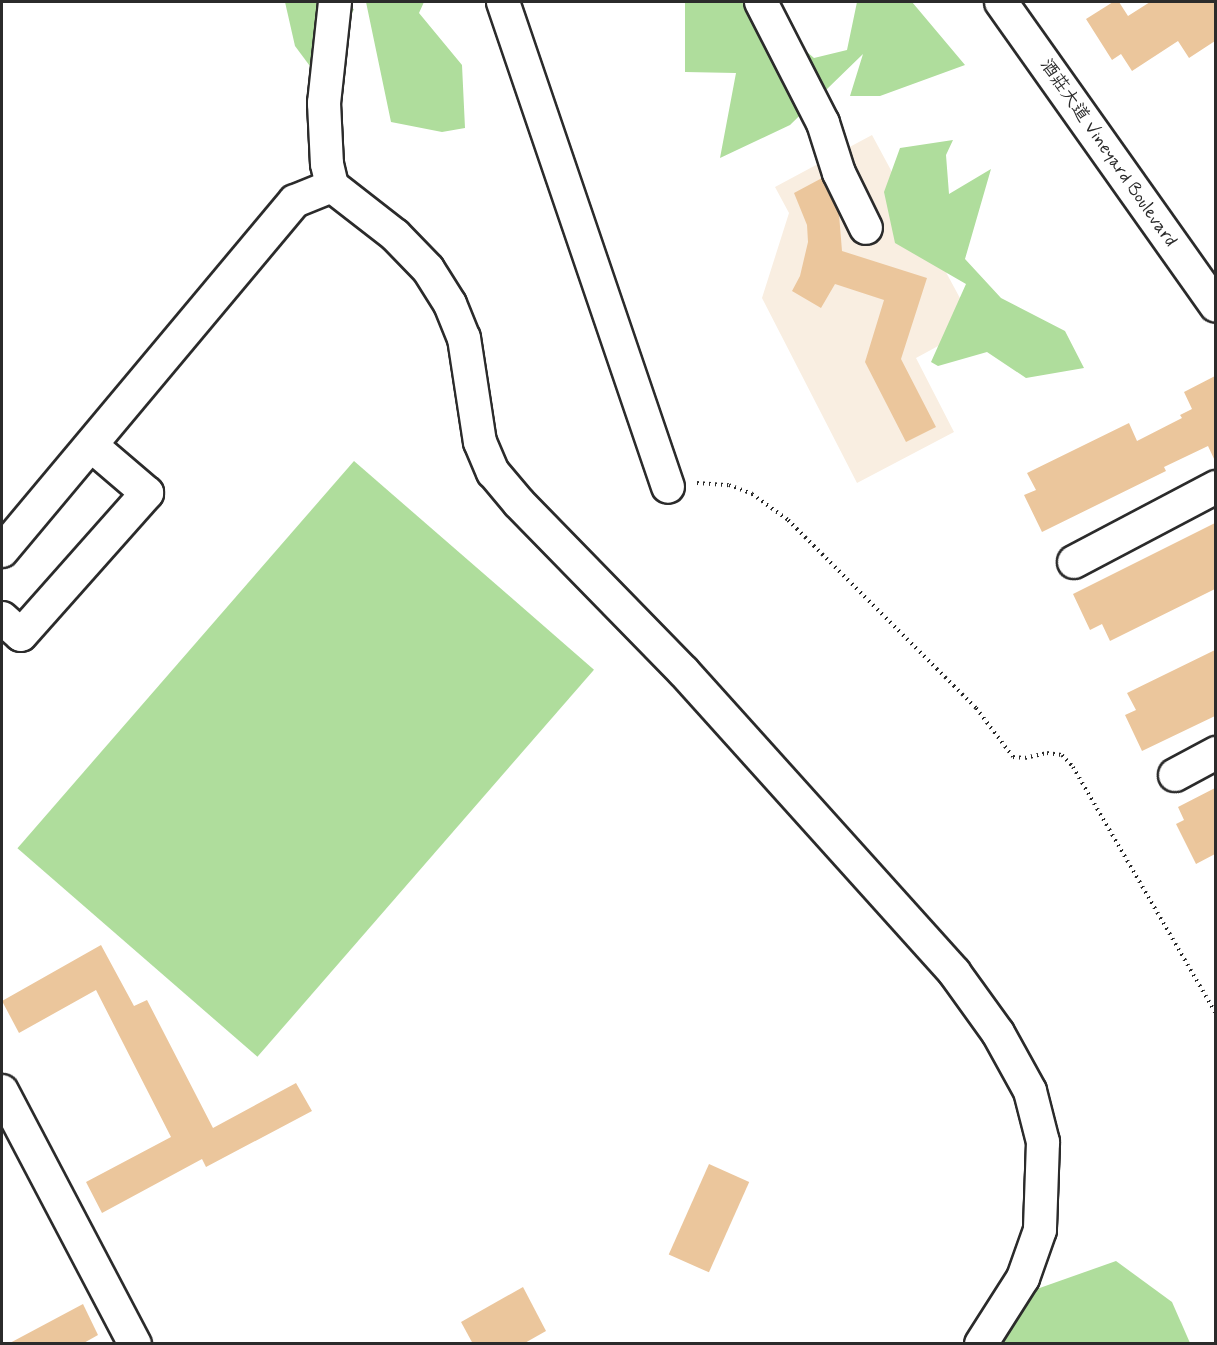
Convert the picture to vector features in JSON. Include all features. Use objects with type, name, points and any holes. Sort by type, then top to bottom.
[{"type":"street","points":[[335,2],[324,103],[327,164],[332,186],[395,235],[428,269],[450,304],[464,338],[480,442],[493,471],[519,503],[692,681],[954,972],[998,1033],[1030,1091],[1044,1142],[1040,1230],[1023,1278],[981,1344]]},
{"type":"street","points":[[503,2],[667,484]]},
{"type":"street","points":[[760,2],[823,123],[839,173],[866,228]]},
{"type":"street","name":"酒莊大道 Vineyard Boulevard","points":[[1005,2],[1215,306]]},
{"type":"street","points":[[2,551],[295,201],[332,186]]},
{"type":"street","points":[[2,618],[21,635],[147,493],[92,446]]},
{"type":"street","points":[[1074,562],[1215,487]]},
{"type":"street","points":[[1175,775],[1215,753]]},
{"type":"street","points":[[2,1091],[135,1344]]},
{"type":"path","points":[[667,484],[729,485],[752,495],[770,507],[788,520],[826,557],[976,708],[1013,757],[1025,758],[1047,753],[1062,755],[1073,767],[1215,1014]]},
{"type":"shaded area","points":[[872,135],[975,326],[916,358],[954,432],[857,483],[762,298],[789,213],[775,187]]},
{"type":"green space","points":[[285,2],[331,2],[354,9],[321,81],[295,46]]},
{"type":"green space","points":[[366,2],[424,2],[419,13],[462,65],[465,128],[442,132],[391,122]]},
{"type":"green space","points":[[685,2],[749,2],[814,58],[847,50],[857,2],[912,2],[965,65],[880,96],[850,96],[863,54],[790,125],[720,158],[736,73],[685,72]]},
{"type":"green space","points":[[953,140],[946,155],[949,194],[991,169],[965,259],[1001,298],[1065,331],[1084,368],[1026,378],[987,352],[938,366],[931,362],[966,284],[895,243],[884,192],[900,148]]},
{"type":"green space","points":[[354,461],[594,670],[257,1057],[17,848]]},
{"type":"green space","points":[[1116,1261],[1172,1302],[1190,1343],[998,1344],[1034,1290]]},
{"type":"building","points":[[1113,2],[1119,2],[1128,16],[1150,2],[1215,2],[1215,41],[1189,58],[1178,41],[1132,71],[1121,54],[1112,60],[1086,19]]},
{"type":"building","points":[[822,178],[839,214],[842,251],[927,278],[901,359],[936,427],[906,442],[865,362],[884,300],[835,284],[821,308],[792,291],[800,276],[808,242],[807,225],[794,193]]},
{"type":"building","points":[[1215,376],[1215,461],[1208,446],[1164,467],[1166,471],[1042,532],[1024,495],[1036,490],[1027,473],[1129,423],[1137,441],[1182,418],[1180,415],[1192,409],[1184,392]]},
{"type":"building","points":[[1215,523],[1215,589],[1110,641],[1102,624],[1090,630],[1073,594]]},
{"type":"building","points":[[1215,650],[1215,716],[1142,751],[1125,715],[1136,710],[1127,693]]},
{"type":"building","points":[[1215,788],[1215,854],[1196,864],[1176,824],[1184,820],[1178,807]]},
{"type":"building","points":[[101,945],[134,1006],[147,1000],[213,1128],[296,1083],[312,1111],[206,1167],[202,1159],[102,1213],[86,1182],[171,1137],[96,990],[19,1033],[2,1001]]},
{"type":"building","points":[[709,1164],[749,1182],[709,1272],[669,1254]]},
{"type":"building","points":[[523,1287],[546,1331],[523,1344],[473,1344],[461,1322]]},
{"type":"building","points":[[83,1304],[98,1335],[82,1344],[8,1344]]}]
